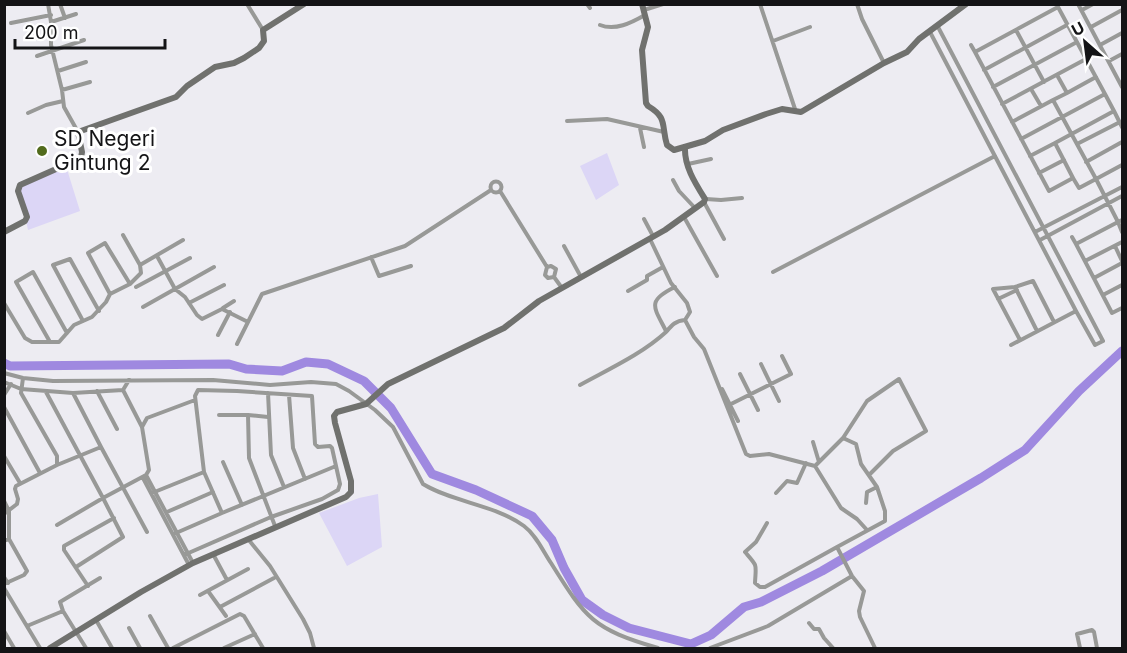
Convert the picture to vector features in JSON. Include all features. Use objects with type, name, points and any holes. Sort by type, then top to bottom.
[{"type":"street","points":[[60,4],[65,18]]},
{"type":"street","points":[[78,132],[176,97],[187,86],[215,67],[237,62],[259,48],[264,40],[263,30],[247,4]]},
{"type":"street","points":[[263,30],[304,4]]},
{"type":"street","points":[[600,25],[614,28],[644,10],[663,4]]},
{"type":"street","points":[[760,4],[796,112]]},
{"type":"street","points":[[857,4],[884,63]]},
{"type":"street","points":[[644,10],[648,30],[642,50],[645,98],[648,106],[662,116],[669,147],[674,150],[705,141],[723,130],[782,109],[801,111],[907,52],[919,39],[966,4]]},
{"type":"street","points":[[1078,4],[1121,79],[1122,87]]},
{"type":"street","points":[[1082,10],[1093,4]]},
{"type":"street","points":[[4,232],[25,221],[27,217],[18,190],[20,185],[81,158],[78,132],[64,107],[52,51],[50,5]]},
{"type":"street","points":[[975,52],[1058,7],[1122,127]]},
{"type":"street","points":[[1091,27],[1122,10]]},
{"type":"street","points":[[51,22],[76,14]]},
{"type":"street","points":[[11,23],[51,15]]},
{"type":"street","points":[[984,70],[1067,25]]},
{"type":"street","points":[[930,31],[1076,311],[1095,345],[1103,341],[938,26]]},
{"type":"street","points":[[773,41],[810,27]]},
{"type":"street","points":[[1016,30],[1044,82]]},
{"type":"street","points":[[1100,45],[1122,33]]},
{"type":"street","points":[[37,56],[84,40]]},
{"type":"street","points":[[993,87],[1077,42]]},
{"type":"street","points":[[971,45],[1049,191],[1073,178]]},
{"type":"street","points":[[1109,61],[1122,54]]},
{"type":"street","points":[[1002,104],[1086,59]]},
{"type":"street","points":[[58,71],[86,62]]},
{"type":"street","points":[[1057,75],[1067,93]]},
{"type":"street","points":[[1012,122],[1096,77]]},
{"type":"street","points":[[62,90],[90,82]]},
{"type":"street","points":[[1031,89],[1041,106]]},
{"type":"street","points":[[1021,139],[1105,94]]},
{"type":"street","points":[[1053,100],[1108,204],[1120,221],[1122,232]]},
{"type":"street","points":[[28,113],[63,101]]},
{"type":"street","points":[[1030,156],[1114,111]]},
{"type":"street","points":[[567,121],[607,119],[664,132]]},
{"type":"street","points":[[1077,144],[1119,122]]},
{"type":"street","points":[[640,128],[644,147]]},
{"type":"street","points":[[1086,162],[1122,142]]},
{"type":"street","points":[[1055,143],[1079,188],[1122,165]]},
{"type":"street","points":[[773,272],[994,153],[1001,146]]},
{"type":"street","points":[[685,147],[692,178],[724,239]]},
{"type":"street","points":[[688,164],[711,159]]},
{"type":"street","points":[[1039,173],[1064,160]]},
{"type":"street","points":[[673,180],[695,208]]},
{"type":"street","points":[[491,190],[491,184],[496,181],[501,186],[500,191],[547,267],[545,275],[548,278],[554,277]]},
{"type":"street","points":[[1035,232],[1122,187]]},
{"type":"street","points":[[237,344],[262,294],[405,246],[491,190],[500,191]]},
{"type":"street","points":[[1040,240],[1122,196]]},
{"type":"street","points":[[50,648],[191,564],[275,526],[343,499],[351,492],[351,481],[334,416],[339,410],[367,404],[387,385],[493,334],[539,301],[652,238],[705,200],[742,198]]},
{"type":"street","points":[[684,217],[717,276]]},
{"type":"street","points":[[644,219],[663,267],[690,309],[685,320]]},
{"type":"street","points":[[1076,244],[1120,221]]},
{"type":"street","points":[[4,303],[25,338],[32,342],[59,342],[74,325],[92,317],[111,294],[130,284],[141,273],[140,266],[123,235]]},
{"type":"street","points":[[1072,237],[1112,313],[1122,308]]},
{"type":"street","points":[[140,266],[183,240]]},
{"type":"street","points":[[1085,261],[1122,242]]},
{"type":"street","points":[[111,294],[88,253],[105,243],[130,284]]},
{"type":"street","points":[[564,246],[581,277]]},
{"type":"street","points":[[1094,278],[1122,262],[1115,246]]},
{"type":"street","points":[[157,256],[175,289],[185,297],[202,319],[234,302]]},
{"type":"street","points":[[371,257],[379,276],[411,266]]},
{"type":"street","points":[[136,287],[190,258]]},
{"type":"street","points":[[83,321],[53,266],[70,259],[99,311]]},
{"type":"street","points":[[547,267],[551,266],[556,269],[554,277]]},
{"type":"street","points":[[142,307],[214,267]]},
{"type":"street","points":[[628,291],[663,267]]},
{"type":"street","points":[[50,342],[16,282],[33,272],[67,333]]},
{"type":"street","points":[[554,277],[562,288]]},
{"type":"street","points":[[998,299],[1033,281],[1054,323]]},
{"type":"street","points":[[189,303],[224,285]]},
{"type":"street","points":[[1103,295],[1122,285]]},
{"type":"street","points":[[666,331],[655,309],[655,303],[660,294],[675,287]]},
{"type":"street","points":[[1016,288],[993,290],[1020,340]]},
{"type":"street","points":[[1016,288],[1037,332]]},
{"type":"street","points":[[222,309],[248,322]]},
{"type":"street","points":[[1011,345],[1076,311]]},
{"type":"street","points":[[218,335],[230,312]]},
{"type":"street","points":[[580,385],[621,362],[676,322],[685,320]]},
{"type":"street","points":[[685,320],[704,349],[728,405],[738,421]]},
{"type":"street","points":[[728,405],[791,374],[782,356]]},
{"type":"street","points":[[760,364],[778,401]]},
{"type":"street","points":[[4,373],[23,379],[53,381],[213,380],[270,385],[327,382],[342,387],[384,416],[393,427],[423,484],[501,514],[524,526],[541,547],[575,603],[589,618],[615,634],[658,648]]},
{"type":"street","points":[[740,374],[758,410]]},
{"type":"street","points":[[23,379],[21,389],[57,458],[57,465]]},
{"type":"street","points":[[815,466],[843,438],[867,401],[899,379],[926,430],[893,451],[869,475]]},
{"type":"street","points":[[4,382],[21,389],[46,392],[123,390]]},
{"type":"street","points":[[123,390],[128,382]]},
{"type":"street","points":[[719,382],[747,455],[769,454],[815,466],[841,508],[857,519],[867,530]]},
{"type":"street","points":[[4,394],[11,384]]},
{"type":"street","points":[[57,525],[144,476],[149,466],[142,427],[123,390]]},
{"type":"street","points":[[186,554],[271,517],[322,499],[338,490],[340,484],[331,447],[318,447],[315,444],[312,396],[199,390],[195,394],[204,472],[222,513]]},
{"type":"street","points":[[97,391],[117,429]]},
{"type":"street","points":[[46,392],[123,537],[76,567]]},
{"type":"street","points":[[73,393],[147,532]]},
{"type":"street","points":[[268,393],[271,455],[284,487]]},
{"type":"street","points":[[290,396],[293,448],[305,479]]},
{"type":"street","points":[[142,427],[147,418],[195,400]]},
{"type":"street","points":[[4,407],[40,473]]},
{"type":"street","points":[[219,415],[268,417]]},
{"type":"street","points":[[248,415],[249,458],[275,526]]},
{"type":"street","points":[[767,523],[756,542],[745,551],[756,566],[755,583],[760,587],[765,587],[885,521],[885,511],[877,487],[858,457],[856,444],[843,438]]},
{"type":"street","points":[[813,442],[819,462]]},
{"type":"street","points":[[7,512],[18,504],[15,487],[20,483],[101,447]]},
{"type":"street","points":[[4,456],[20,483]]},
{"type":"street","points":[[223,462],[242,505]]},
{"type":"street","points":[[776,493],[786,482],[797,483],[806,463]]},
{"type":"street","points":[[175,533],[336,466]]},
{"type":"street","points":[[154,492],[204,472]]},
{"type":"street","points":[[144,476],[191,564]]},
{"type":"street","points":[[866,503],[867,492],[877,487]]},
{"type":"street","points":[[165,513],[213,492]]},
{"type":"street","points":[[4,501],[7,512],[7,540],[27,571],[6,585]]},
{"type":"street","points":[[87,586],[64,550],[64,546],[114,518]]},
{"type":"street","points":[[248,538],[270,566],[303,619],[314,648]]},
{"type":"street","points":[[837,547],[852,576],[864,591],[859,611],[872,648]]},
{"type":"street","points":[[213,554],[227,580]]},
{"type":"street","points":[[200,595],[248,569]]},
{"type":"street","points":[[710,648],[768,626],[852,576]]},
{"type":"street","points":[[4,577],[39,648]]},
{"type":"street","points":[[86,648],[63,611],[60,602],[100,578]]},
{"type":"street","points":[[220,607],[274,578]]},
{"type":"street","points":[[208,591],[226,616]]},
{"type":"street","points":[[27,626],[63,611]]},
{"type":"street","points":[[173,648],[240,614],[244,616],[263,648]]},
{"type":"street","points":[[150,616],[168,648]]},
{"type":"street","points":[[96,620],[112,648]]},
{"type":"street","points":[[809,622],[814,629],[819,629],[833,648]]},
{"type":"street","points":[[129,628],[140,648]]},
{"type":"street","points":[[1080,648],[1077,634],[1092,630],[1097,648]]},
{"type":"street","points":[[4,632],[14,648]]},
{"type":"street","points":[[224,648],[255,634]]},
{"type":"shaded area","points":[[607,153],[619,185],[596,200],[580,166]]},
{"type":"shaded area","points":[[65,163],[80,211],[28,230],[18,183]]},
{"type":"shaded area","points":[[378,494],[382,547],[347,566],[319,513],[359,498]]},
{"type":"waterway","points":[[4,363],[10,366],[229,364],[246,369],[282,371],[306,362],[328,364],[364,381],[391,408],[432,474],[476,490],[532,516],[552,540],[582,600],[603,615],[629,628],[691,644],[711,635],[744,607],[761,602],[822,571],[1025,450],[1079,391],[1122,351]]},
{"type":"place","name":"SD Negeri Gintung 2","points":[[42,151]]}]
